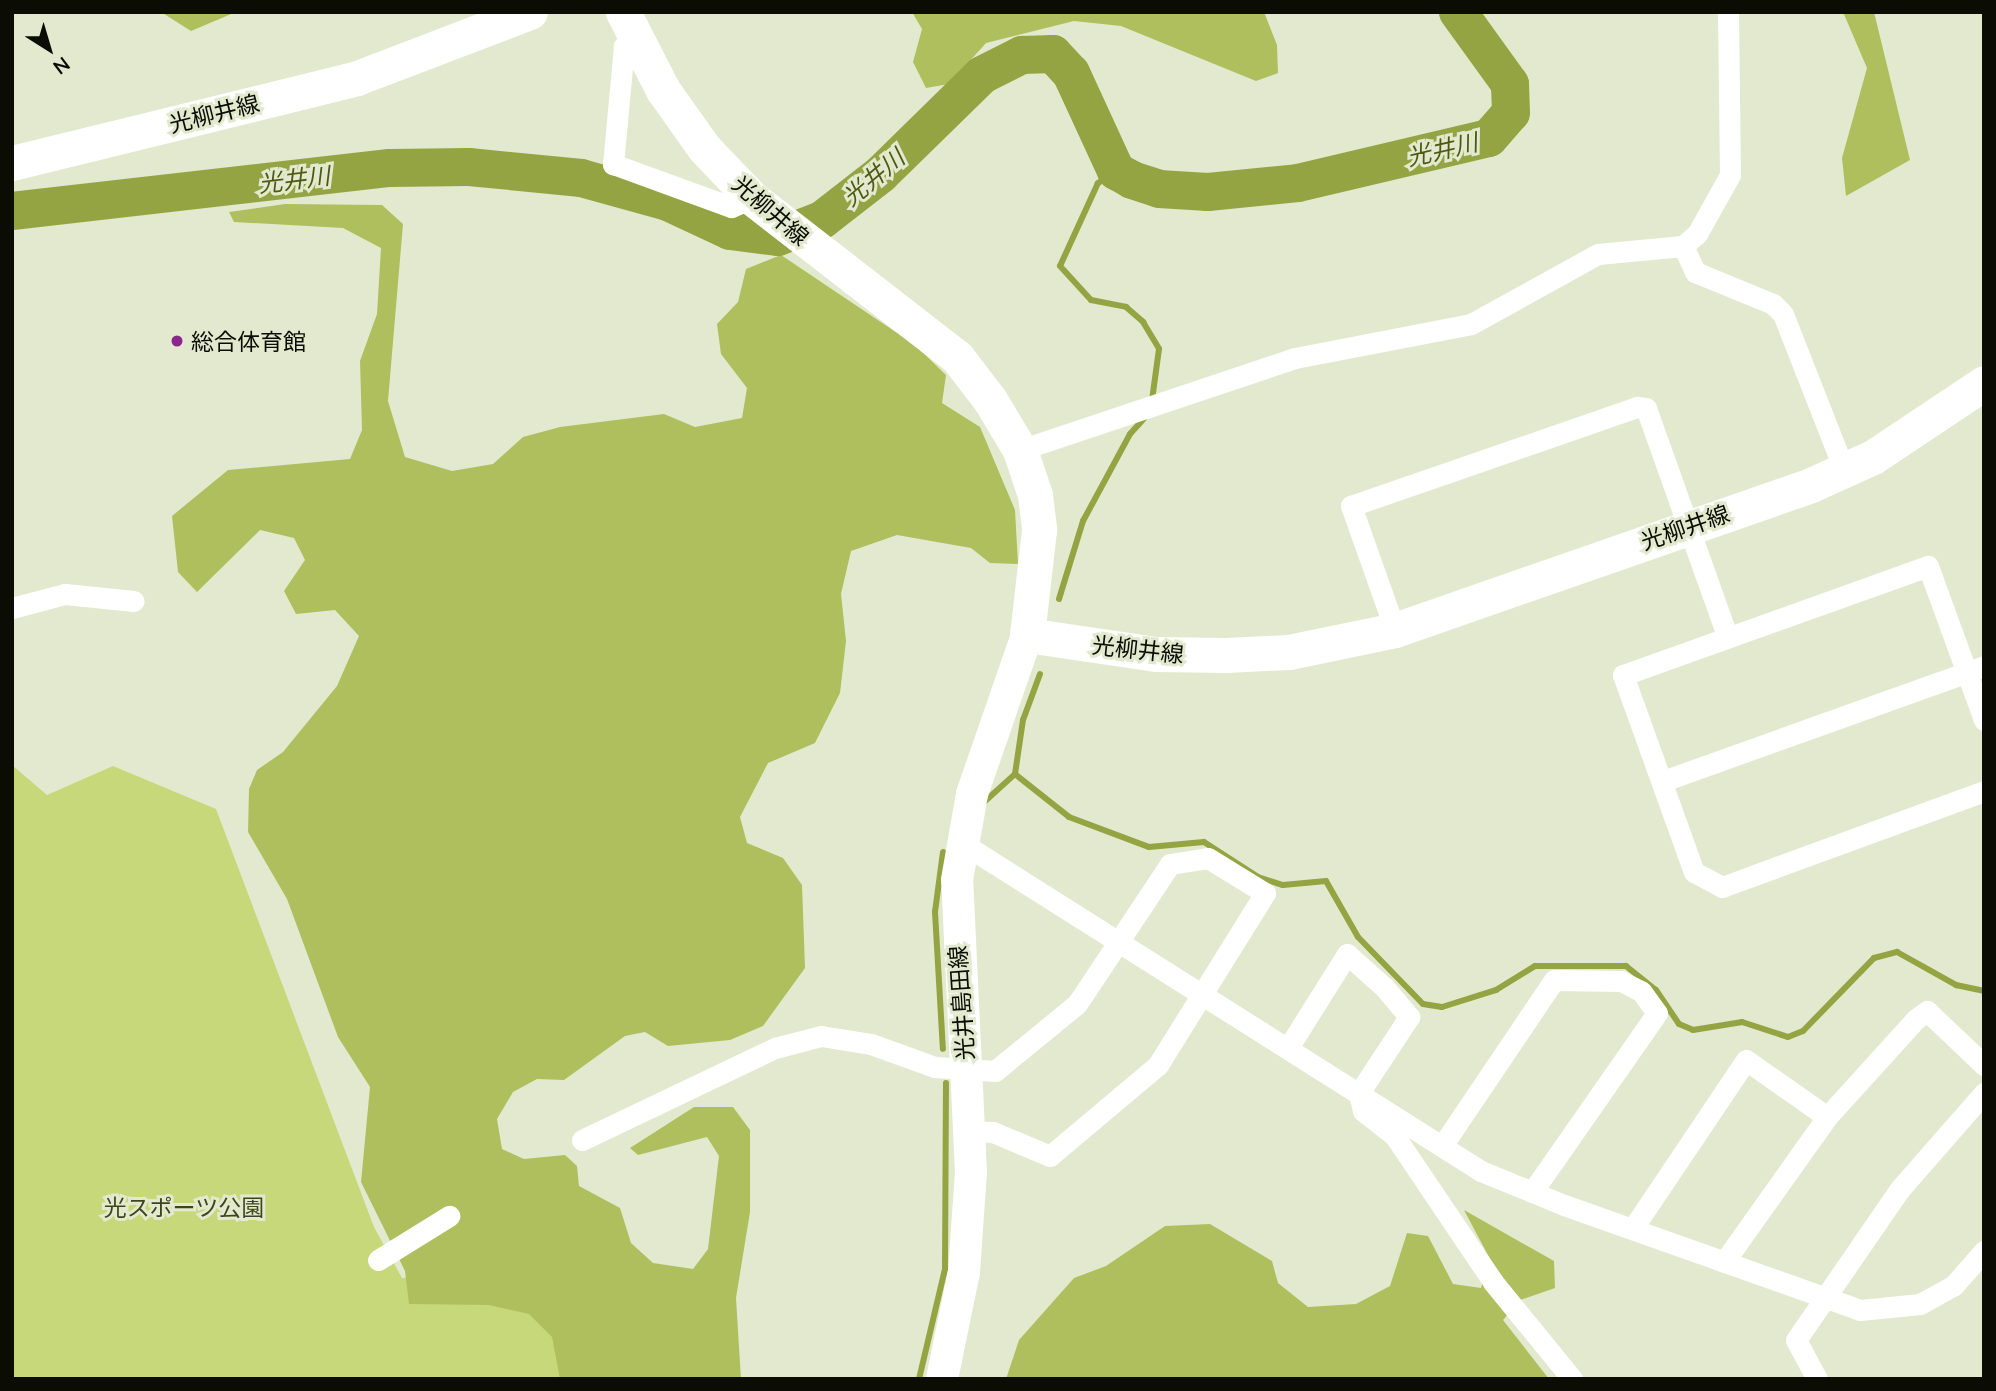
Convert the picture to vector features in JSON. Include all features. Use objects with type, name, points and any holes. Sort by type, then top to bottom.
[{"type":"main road","name":"光柳井線","points":[[12,163],[357,78],[530,12]]},
{"type":"main road","name":"光柳井線","points":[[628,23],[704,148],[752,198],[957,357],[1020,450],[1040,530],[1027,635],[1156,654],[1226,655],[1289,652],[1395,630],[1844,470],[1924,426],[1984,383]]},
{"type":"main road","name":"光井島田線","points":[[942,1379],[964,1272],[968,1131],[955,913],[962,843],[972,794],[1027,635]]},
{"type":"street","points":[[1020,450],[1153,408],[1295,358],[1471,324],[1598,254],[1682,246],[1697,233],[1730,175],[1728,12]]},
{"type":"street","points":[[628,23],[613,164],[730,206],[752,198]]},
{"type":"street","points":[[1682,246],[1695,272],[1773,304],[1783,314],[1844,470]]},
{"type":"street","points":[[1395,630],[1351,506],[1460,467],[1646,408],[1726,633]]},
{"type":"street","points":[[1984,720],[1976,669],[1928,566],[1726,633],[1623,675],[1694,872],[1721,887],[1984,791]]},
{"type":"street","points":[[12,608],[65,594],[134,601]]},
{"type":"street","points":[[1663,781],[1976,669]]},
{"type":"street","points":[[962,843],[1442,1146],[1532,1192],[1860,1310],[1920,1304],[1953,1286],[1984,1251]]},
{"type":"street","points":[[582,1140],[775,1048],[821,1037],[871,1044],[935,1067],[965,1065],[995,1070],[1077,1004],[1170,864],[1208,858],[1265,893],[1158,1065],[1050,1156],[993,1132],[968,1131]]},
{"type":"street","points":[[1288,1048],[1347,954],[1409,1017],[1359,1093],[1363,1111],[1394,1135],[1493,1282],[1572,1379]]},
{"type":"street","points":[[1442,1146],[1554,980],[1621,981],[1641,991],[1657,1013],[1532,1192]]},
{"type":"street","points":[[1724,1262],[1828,1117],[1927,1012],[1984,1065]]},
{"type":"street","points":[[1633,1228],[1746,1060],[1828,1117]]},
{"type":"street","points":[[1817,1379],[1796,1340],[1899,1190],[1984,1093]]},
{"type":"street","points":[[378,1260],[449,1216]]},
{"type":"green space","points":[[161,12],[236,12],[191,31]]},
{"type":"green space","points":[[912,12],[1264,12],[1277,45],[1278,73],[1256,81],[1121,26],[1074,21],[986,43],[949,84],[926,88],[913,62],[922,29]]},
{"type":"green space","points":[[1843,12],[1874,12],[1910,160],[1846,196],[1842,158],[1867,68]]},
{"type":"green space","points":[[285,204],[382,205],[403,224],[388,401],[405,457],[452,471],[493,464],[523,437],[560,427],[664,414],[695,427],[742,418],[747,388],[721,354],[717,324],[738,302],[746,269],[781,255],[915,345],[946,375],[942,403],[980,427],[1015,510],[1018,564],[990,563],[971,548],[897,535],[851,551],[841,594],[846,641],[840,693],[815,743],[768,763],[740,817],[747,843],[783,858],[802,885],[805,968],[763,1026],[730,1040],[668,1046],[645,1032],[625,1036],[564,1080],[537,1079],[513,1092],[497,1119],[502,1149],[524,1159],[565,1155],[577,1166],[579,1186],[620,1208],[631,1243],[653,1263],[693,1269],[708,1249],[719,1156],[707,1137],[638,1155],[630,1148],[694,1107],[733,1107],[750,1130],[750,1212],[736,1298],[741,1379],[560,1379],[552,1337],[529,1314],[489,1305],[409,1304],[405,1271],[361,1182],[370,1087],[338,1037],[287,899],[248,832],[249,789],[257,770],[283,752],[337,686],[359,636],[335,610],[296,614],[284,591],[305,560],[294,538],[260,530],[197,592],[178,572],[172,516],[228,470],[350,459],[362,430],[360,361],[377,314],[381,248],[343,228],[234,222],[229,212]]},
{"type":"green space","name":"光スポーツ公園","points":[[12,765],[47,795],[113,766],[216,809],[374,1227],[402,1278],[531,1270],[592,1379],[12,1379]]},
{"type":"green space","points":[[1464,1210],[1554,1261],[1555,1288],[1520,1300],[1503,1320],[1549,1379],[1006,1379],[1019,1340],[1074,1278],[1106,1266],[1165,1226],[1210,1224],[1272,1261],[1278,1283],[1308,1307],[1356,1304],[1390,1286],[1407,1233],[1428,1236],[1453,1284],[1481,1288],[1490,1259]]},
{"type":"waterway","name":"光井川","points":[[12,211],[390,168],[469,167],[581,178],[668,202],[730,231],[778,237],[822,220],[881,174],[982,75],[1022,55],[1053,54],[1071,73],[1116,171],[1132,180],[1159,189],[1208,192],[1298,183],[1489,138],[1511,113],[1510,84],[1458,12]]},
{"type":"waterway","points":[[1116,171],[1098,183],[1060,266],[1091,300],[1126,307],[1143,322],[1159,349],[1152,400]]},
{"type":"waterway","points":[[1059,599],[1083,521],[1130,434],[1148,414]]},
{"type":"waterway","points":[[983,803],[1015,774],[1023,720],[1040,674]]},
{"type":"waterway","points":[[1015,774],[1069,817],[1149,847],[1204,842],[1258,877],[1283,885],[1326,881],[1358,937],[1423,1004],[1442,1007],[1496,990],[1535,966],[1626,966],[1656,990],[1679,1024],[1693,1030],[1742,1022],[1788,1037],[1803,1031],[1874,958],[1897,952],[1956,985],[1984,991]]},
{"type":"waterway","points":[[943,852],[935,912],[943,1049]]},
{"type":"waterway","points":[[919,1379],[945,1269],[946,1083]]},
{"type":"place","name":"総合体育館","points":[[177,341]]}]
